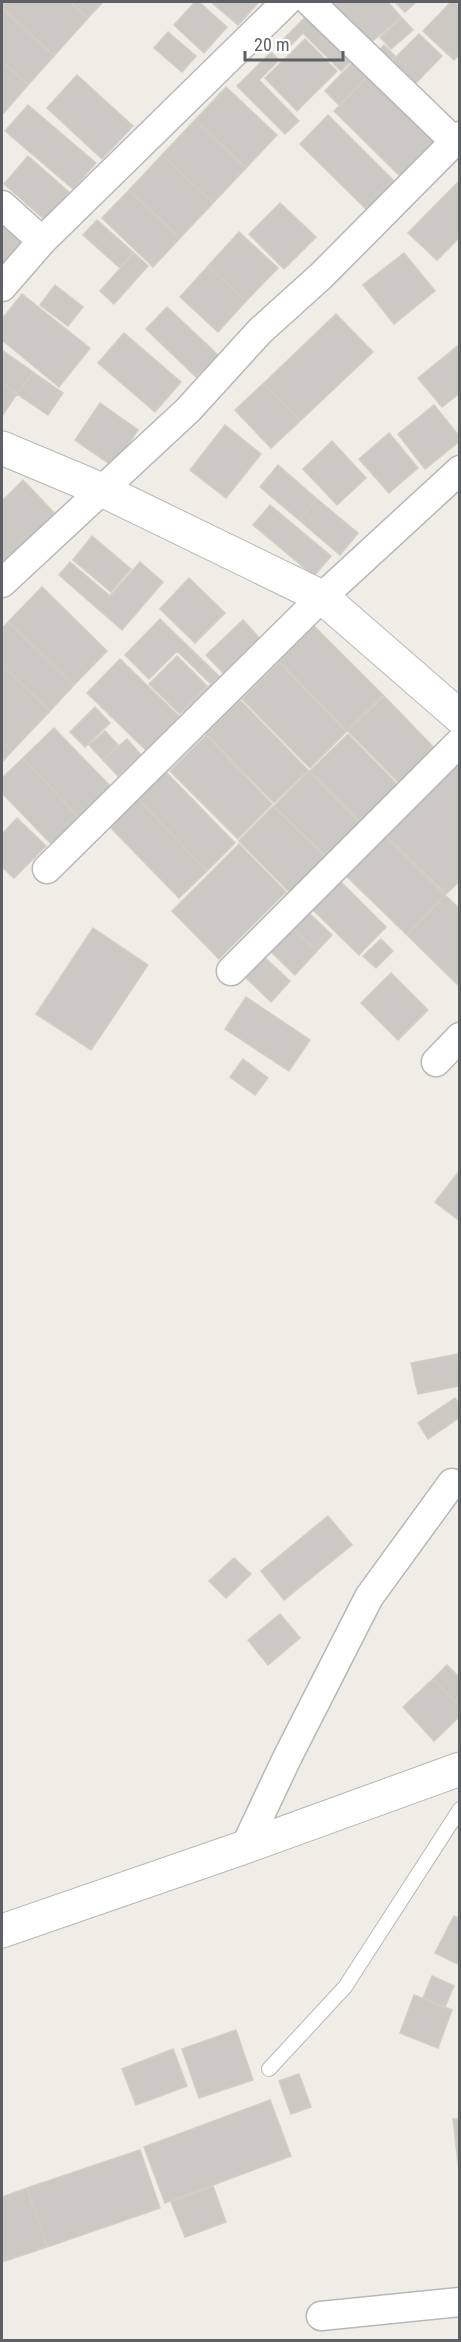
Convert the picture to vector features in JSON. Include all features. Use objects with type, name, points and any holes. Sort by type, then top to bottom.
[{"type":"street","points":[[2,287],[42,241],[286,2]]},
{"type":"street","points":[[2,583],[188,410],[260,331],[321,276],[457,139],[310,2]]},
{"type":"street","points":[[2,205],[42,241]]},
{"type":"street","points":[[2,448],[102,490],[322,597],[459,717]]},
{"type":"street","points":[[47,869],[322,597],[459,470]]},
{"type":"street","points":[[231,971],[459,742]]},
{"type":"street","points":[[436,1062],[459,1037]]},
{"type":"street","points":[[245,1847],[369,1596],[452,1483]]},
{"type":"street","points":[[2,1931],[245,1847],[459,1769]]},
{"type":"street","points":[[321,2316],[459,2302]]},
{"type":"lane","points":[[270,2069],[345,1987],[459,1809]]},
{"type":"building","points":[[2,2],[70,2],[88,18],[54,56],[2,8]]},
{"type":"building","points":[[70,2],[103,2],[88,18]]},
{"type":"building","points":[[195,2],[199,2],[227,27],[204,53],[174,25]]},
{"type":"building","points":[[211,2],[259,2],[238,25]]},
{"type":"building","points":[[332,2],[388,2],[401,17],[369,44]]},
{"type":"building","points":[[395,2],[416,2],[405,12]]},
{"type":"building","points":[[451,2],[460,6],[460,54],[454,60],[423,31]]},
{"type":"building","points":[[2,8],[54,56],[28,85],[2,61]]},
{"type":"building","points":[[308,14],[353,59],[341,71],[303,33],[283,53],[276,47]]},
{"type":"building","points":[[402,18],[413,30],[391,49],[380,37]]},
{"type":"building","points":[[168,32],[196,56],[182,72],[154,48]]},
{"type":"building","points":[[419,34],[442,56],[414,85],[391,62]]},
{"type":"building","points":[[305,39],[337,71],[297,111],[265,78]]},
{"type":"building","points":[[384,45],[395,56],[385,65],[375,54]]},
{"type":"building","points":[[271,52],[279,60],[259,80],[299,121],[285,134],[237,86]]},
{"type":"building","points":[[2,61],[28,85],[2,115]]},
{"type":"building","points":[[352,63],[367,77],[339,105],[325,91]]},
{"type":"building","points":[[77,75],[133,126],[102,159],[47,108]]},
{"type":"building","points":[[369,75],[443,146],[407,183],[334,111]]},
{"type":"building","points":[[226,87],[277,135],[246,168],[195,120]]},
{"type":"building","points":[[28,105],[96,163],[73,189],[5,131]]},
{"type":"building","points":[[328,115],[398,185],[370,213],[300,144]]},
{"type":"building","points":[[195,120],[246,168],[213,203],[162,155]]},
{"type":"building","points":[[162,155],[213,203],[180,238],[129,190]]},
{"type":"building","points":[[28,156],[69,192],[45,220],[4,184]]},
{"type":"building","points":[[460,180],[460,237],[437,260],[408,233]]},
{"type":"building","points":[[129,190],[180,238],[153,267],[102,218]]},
{"type":"building","points":[[280,203],[316,237],[284,269],[249,234]]},
{"type":"building","points":[[97,220],[133,252],[120,268],[83,235]]},
{"type":"building","points":[[2,222],[24,244],[2,268]]},
{"type":"building","points":[[239,232],[278,268],[246,301],[208,266]]},
{"type":"building","points":[[134,253],[148,266],[114,304],[100,291]]},
{"type":"building","points":[[404,253],[435,291],[394,324],[363,285]]},
{"type":"building","points":[[208,266],[246,301],[218,332],[180,297]]},
{"type":"building","points":[[55,285],[83,307],[68,326],[40,305]]},
{"type":"building","points":[[22,294],[90,348],[59,387],[2,340],[2,319]]},
{"type":"building","points":[[167,307],[218,355],[196,377],[146,329]]},
{"type":"building","points":[[336,314],[373,352],[300,421],[264,383]]},
{"type":"building","points":[[124,333],[181,382],[155,412],[98,363]]},
{"type":"building","points":[[460,344],[460,393],[442,407],[418,378]]},
{"type":"building","points":[[2,350],[33,372],[17,394],[2,382]]},
{"type":"building","points":[[33,372],[63,393],[48,415],[17,394]]},
{"type":"building","points":[[2,382],[17,394],[2,416]]},
{"type":"building","points":[[264,383],[300,421],[271,448],[235,410]]},
{"type":"building","points":[[100,403],[138,430],[114,467],[75,440]]},
{"type":"building","points":[[434,405],[460,437],[460,441],[425,469],[398,434]]},
{"type":"building","points":[[225,425],[261,454],[226,498],[190,470]]},
{"type":"building","points":[[389,433],[418,468],[389,493],[359,459]]},
{"type":"building","points":[[332,441],[366,478],[337,505],[303,469]]},
{"type":"building","points":[[278,465],[317,499],[299,520],[260,487]]},
{"type":"building","points":[[23,480],[61,520],[2,577],[2,501]]},
{"type":"building","points":[[317,499],[358,533],[340,555],[299,520]]},
{"type":"building","points":[[270,505],[331,556],[314,576],[253,525]]},
{"type":"building","points":[[92,536],[131,569],[111,592],[73,560]]},
{"type":"building","points":[[70,562],[110,596],[140,562],[163,582],[122,630],[59,575]]},
{"type":"building","points":[[189,578],[225,613],[195,643],[160,609]]},
{"type":"building","points":[[42,587],[107,651],[74,685],[8,622]]},
{"type":"building","points":[[160,619],[224,681],[189,717],[184,712],[211,684],[177,651],[149,679],[125,655]]},
{"type":"building","points":[[243,620],[265,644],[228,678],[206,655]]},
{"type":"building","points":[[8,622],[74,685],[50,711],[2,665],[2,629]]},
{"type":"building","points":[[314,626],[383,695],[347,731],[279,661]]},
{"type":"building","points":[[177,656],[207,686],[180,714],[149,684]]},
{"type":"building","points":[[120,659],[185,722],[153,757],[87,693]]},
{"type":"building","points":[[279,662],[346,732],[310,768],[242,699]]},
{"type":"building","points":[[2,665],[50,711],[12,751],[2,742]]},
{"type":"building","points":[[384,696],[442,756],[407,791],[348,731]]},
{"type":"building","points":[[240,700],[308,770],[274,803],[206,734]]},
{"type":"building","points":[[95,707],[110,723],[85,747],[70,732]]},
{"type":"building","points":[[54,728],[115,791],[83,822],[23,758]]},
{"type":"building","points":[[105,731],[118,745],[103,760],[89,745]]},
{"type":"building","points":[[348,734],[406,793],[368,830],[310,771]]},
{"type":"building","points":[[206,735],[272,804],[238,839],[170,771]]},
{"type":"building","points":[[127,739],[141,755],[118,776],[103,760]]},
{"type":"building","points":[[2,742],[12,751],[2,762]]},
{"type":"building","points":[[460,751],[460,881],[446,894],[380,830]]},
{"type":"building","points":[[23,758],[83,822],[55,848],[2,793],[2,778]]},
{"type":"building","points":[[165,771],[235,843],[207,871],[137,798]]},
{"type":"building","points":[[309,771],[368,831],[334,864],[274,806]]},
{"type":"building","points":[[137,798],[207,871],[179,898],[109,826]]},
{"type":"building","points":[[273,806],[333,865],[297,900],[239,841]]},
{"type":"building","points":[[17,818],[46,846],[14,878],[2,867],[2,834]]},
{"type":"building","points":[[380,830],[445,895],[407,935],[340,870]]},
{"type":"building","points":[[239,844],[286,892],[219,959],[172,911]]},
{"type":"building","points":[[334,875],[386,927],[359,955],[306,903]]},
{"type":"building","points":[[445,895],[460,909],[460,987],[407,935]]},
{"type":"building","points":[[303,907],[332,935],[317,951],[288,924]]},
{"type":"building","points":[[288,924],[317,951],[295,975],[266,947]]},
{"type":"building","points":[[93,928],[148,965],[91,1050],[36,1014]]},
{"type":"building","points":[[381,939],[393,951],[376,968],[363,956]]},
{"type":"building","points":[[260,953],[290,981],[271,1002],[241,973]]},
{"type":"building","points":[[391,973],[428,1010],[398,1040],[361,1003]]},
{"type":"building","points":[[246,997],[310,1040],[289,1071],[225,1029]]},
{"type":"building","points":[[243,1059],[268,1078],[255,1095],[230,1077]]},
{"type":"building","points":[[460,1170],[460,1221],[435,1202]]},
{"type":"building","points":[[458,1354],[460,1386],[418,1394],[411,1363]]},
{"type":"building","points":[[455,1398],[460,1405],[460,1417],[428,1439],[418,1423]]},
{"type":"building","points":[[328,1516],[352,1545],[284,1600],[261,1571]]},
{"type":"building","points":[[234,1558],[251,1574],[226,1598],[209,1581]]},
{"type":"building","points":[[280,1614],[300,1638],[268,1665],[248,1640]]},
{"type":"building","points":[[447,1665],[460,1678],[460,1707],[433,1679]]},
{"type":"building","points":[[433,1679],[460,1707],[460,1716],[434,1741],[403,1707]]},
{"type":"building","points":[[454,1916],[460,1919],[460,1965],[435,1953]]},
{"type":"building","points":[[432,1976],[454,1986],[445,2007],[423,1998]]},
{"type":"building","points":[[414,1995],[452,2010],[438,2048],[400,2033]]},
{"type":"building","points":[[236,2030],[253,2080],[199,2098],[182,2049]]},
{"type":"building","points":[[173,2049],[187,2086],[136,2105],[122,2069]]},
{"type":"building","points":[[299,2074],[311,2107],[291,2114],[279,2081]]},
{"type":"building","points":[[270,2100],[291,2156],[165,2203],[144,2147]]},
{"type":"building","points":[[453,2119],[460,2119],[460,2171],[459,2171]]},
{"type":"building","points":[[140,2150],[160,2208],[47,2247],[27,2188]]},
{"type":"building","points":[[213,2186],[226,2222],[185,2237],[171,2202]]},
{"type":"building","points":[[27,2188],[47,2247],[2,2262],[2,2197]]}]
